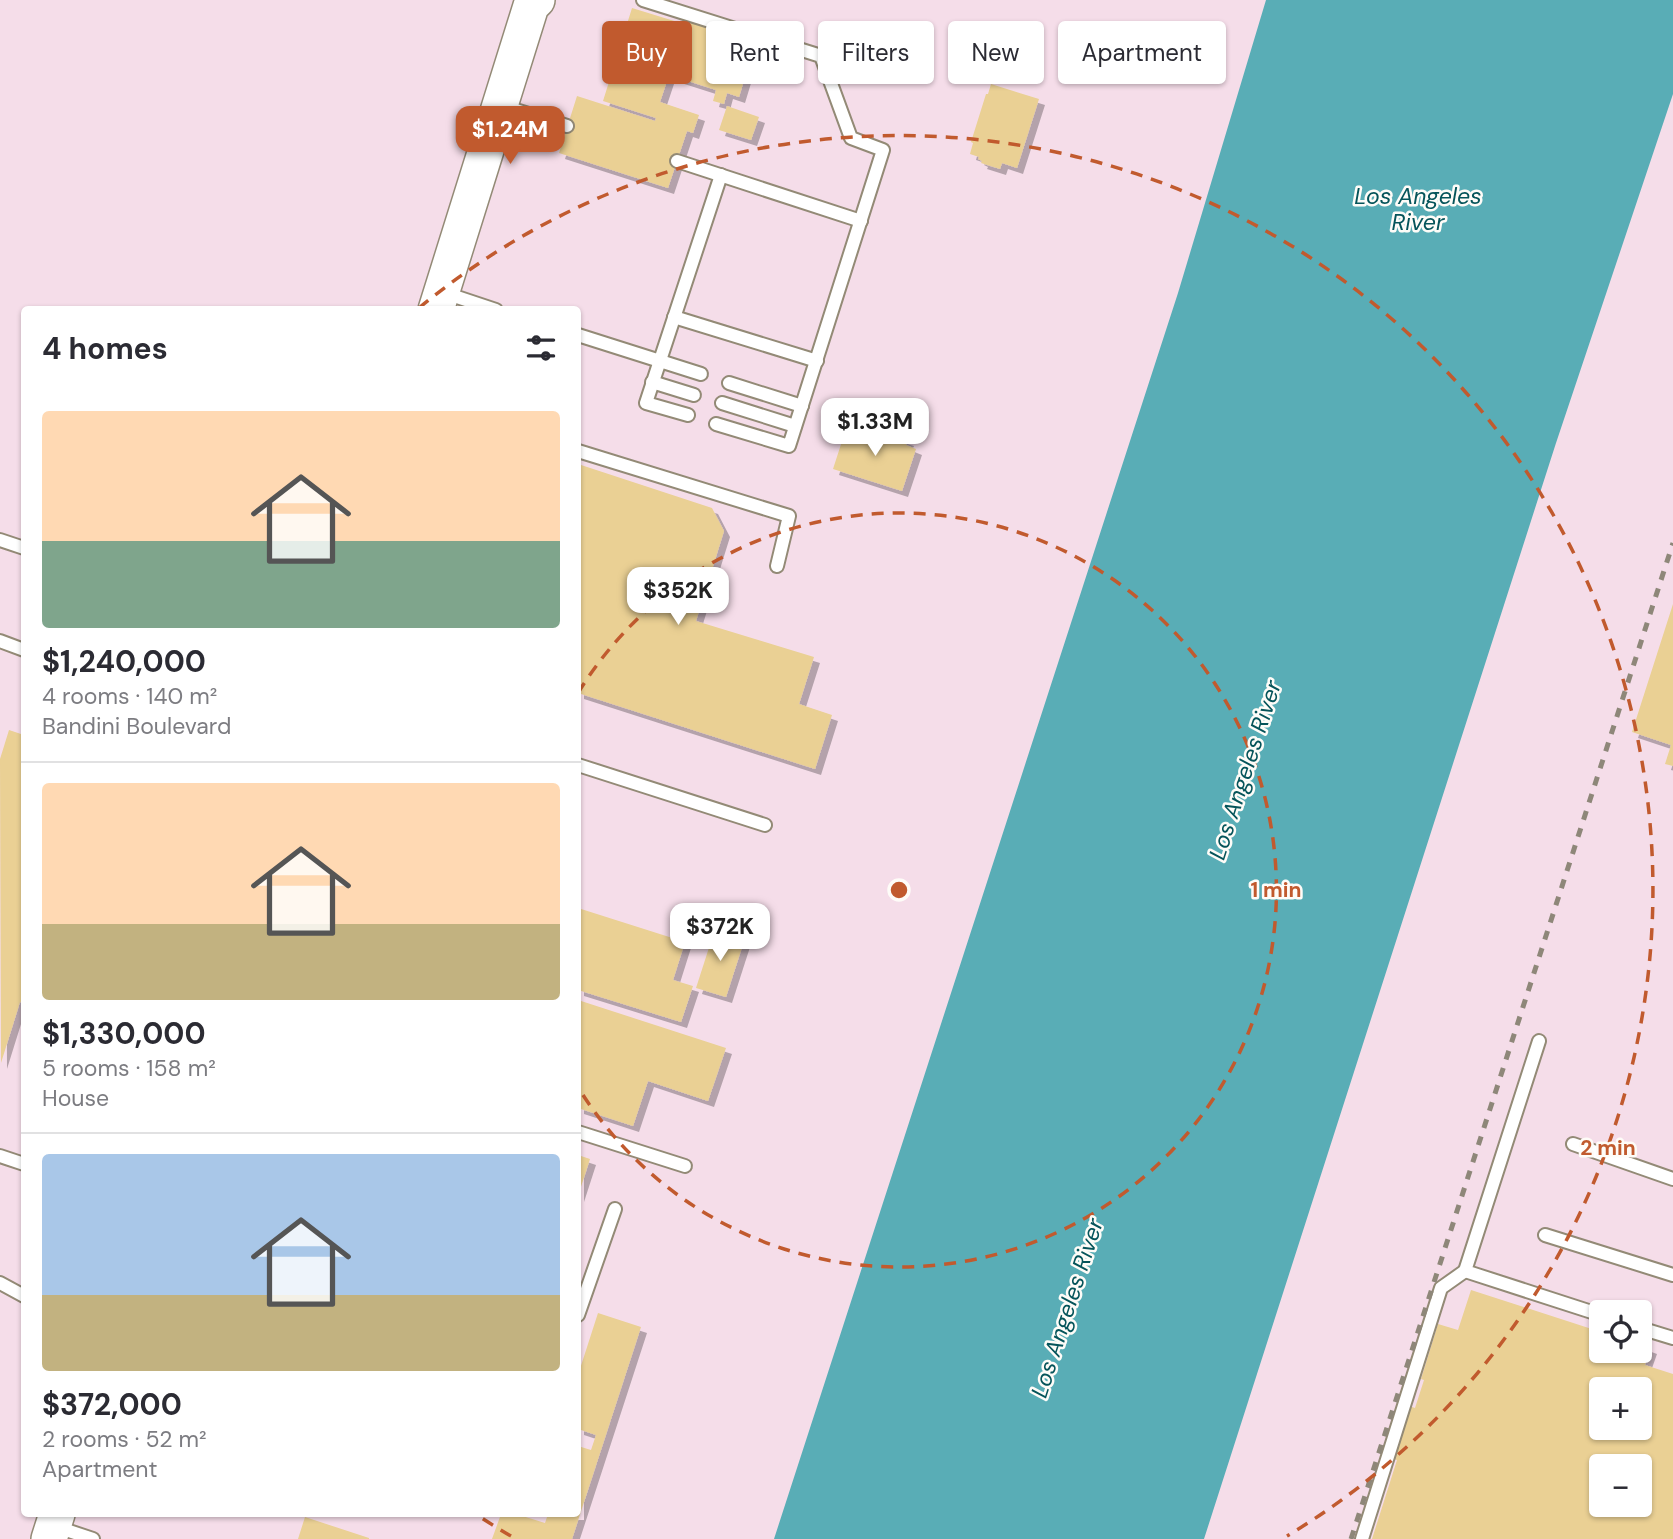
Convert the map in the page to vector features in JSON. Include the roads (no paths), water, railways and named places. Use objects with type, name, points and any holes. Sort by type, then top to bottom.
[{"type":"main road","points":[[439,301],[532,2]]},
{"type":"lane","points":[[643,0],[821,56],[851,138],[883,150],[789,446],[716,424]]},
{"type":"lane","points":[[499,105],[568,126]]},
{"type":"lane","points":[[677,161],[861,220]]},
{"type":"lane","points":[[688,415],[646,403],[722,175]]},
{"type":"lane","points":[[439,301],[471,306]]},
{"type":"lane","points":[[674,317],[817,361]]},
{"type":"lane","points":[[581,336],[701,374]]},
{"type":"lane","points":[[652,382],[694,395]]},
{"type":"lane","points":[[729,383],[802,406]]},
{"type":"lane","points":[[722,403],[796,426]]},
{"type":"lane","points":[[581,452],[789,516],[777,566]]},
{"type":"lane","points":[[0,540],[21,547]]},
{"type":"lane","points":[[0,641],[21,649]]},
{"type":"lane","points":[[581,766],[765,825]]},
{"type":"lane","points":[[1362,1539],[1441,1288],[1465,1271],[1539,1041]]},
{"type":"lane","points":[[581,1133],[685,1167]]},
{"type":"lane","points":[[1573,1144],[1673,1179]]},
{"type":"lane","points":[[0,1156],[21,1163]]},
{"type":"lane","points":[[581,1306],[615,1209]]},
{"type":"lane","points":[[1545,1235],[1673,1275]]},
{"type":"lane","points":[[1465,1271],[1589,1311]]},
{"type":"lane","points":[[0,1283],[21,1294]]},
{"type":"lane","points":[[1652,1332],[1673,1338]]},
{"type":"lane","points":[[53,1526],[93,1539]]},
{"type":"water","name":"Los Angeles River","points":[[1266,0],[1673,0],[1673,94],[1556,443],[1204,1539],[774,1539],[1178,293]]},
{"type":"railway","points":[[1351,1539],[1673,543]]}]
